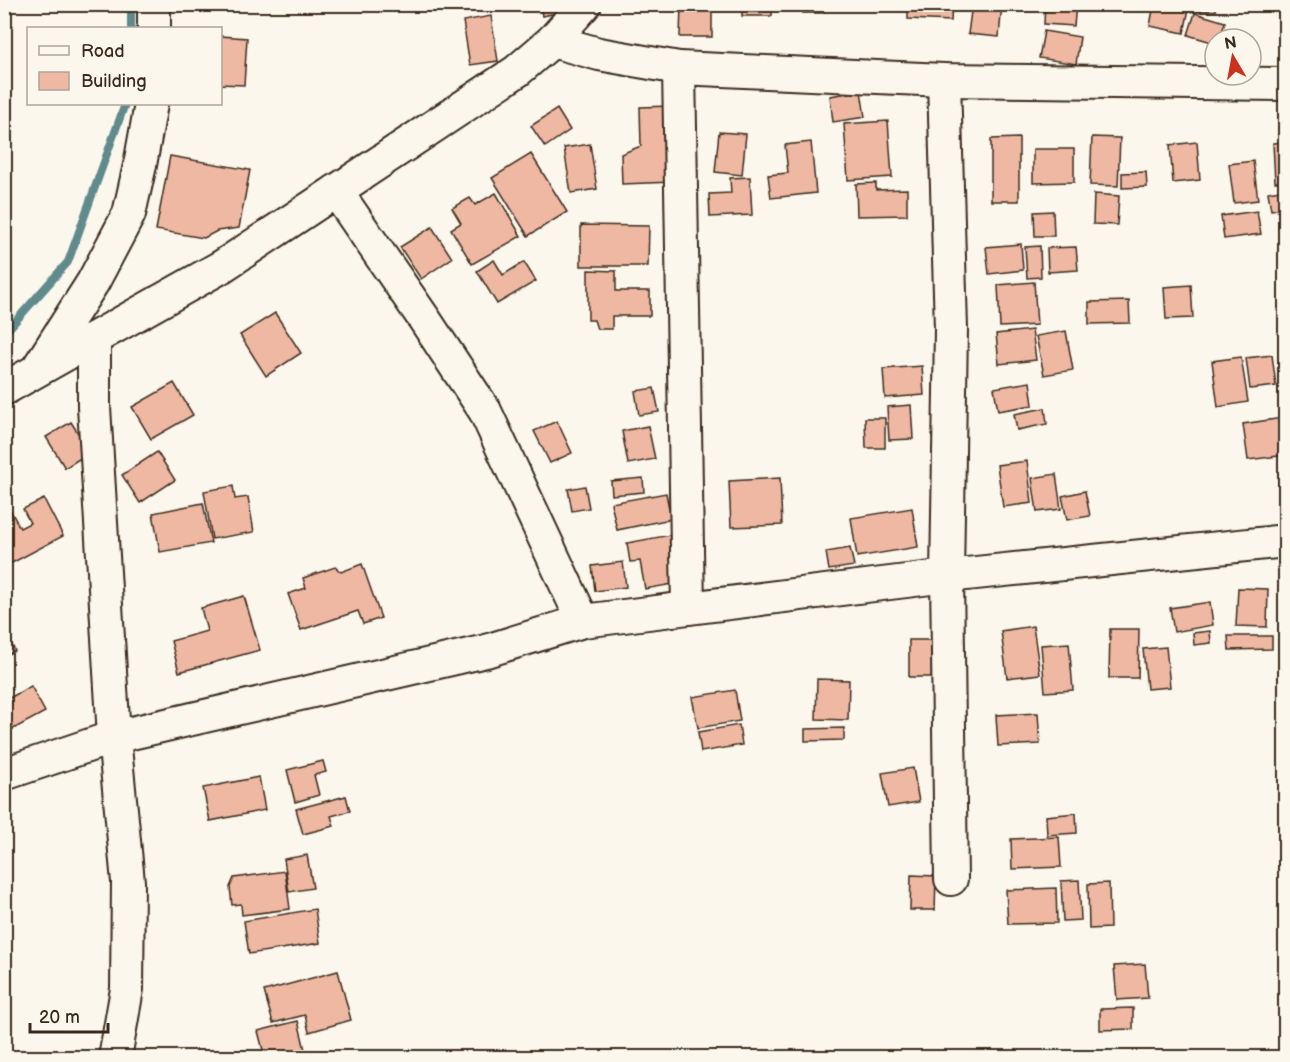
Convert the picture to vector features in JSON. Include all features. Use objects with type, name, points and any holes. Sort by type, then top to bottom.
[{"type":"street","points":[[154,4],[154,27]]},
{"type":"street","points":[[4,389],[221,267],[336,191],[517,71],[552,41],[585,4]]},
{"type":"street","points":[[552,41],[599,54],[680,68],[944,80],[1286,84]]},
{"type":"street","points":[[680,68],[688,608]]},
{"type":"street","points":[[944,80],[951,329],[947,576],[951,879]]},
{"type":"street","points":[[36,372],[93,282],[129,214],[151,105]]},
{"type":"street","points":[[336,191],[426,320],[485,411],[583,621]]},
{"type":"street","points":[[94,339],[94,407],[114,737],[128,882],[127,989],[114,1058]]},
{"type":"street","points":[[4,774],[114,737],[486,651],[583,621],[947,576],[1286,541]]},
{"type":"building","points":[[540,4],[567,4],[568,11],[542,16]]},
{"type":"building","points":[[681,4],[712,4],[712,37],[680,37]]},
{"type":"building","points":[[742,4],[772,4],[772,16],[742,16]]},
{"type":"building","points":[[803,4],[824,4],[824,13],[803,13]]},
{"type":"building","points":[[908,4],[952,4],[951,21],[908,19]]},
{"type":"building","points":[[972,4],[1002,4],[999,37],[968,34]]},
{"type":"building","points":[[1045,4],[1076,4],[1074,26],[1044,24]]},
{"type":"building","points":[[1154,4],[1190,4],[1184,33],[1150,26]]},
{"type":"building","points":[[1193,4],[1216,4],[1216,11],[1193,10]]},
{"type":"building","points":[[1195,13],[1225,22],[1224,27],[1203,27],[1203,39],[1188,35]]},
{"type":"building","points":[[491,16],[498,61],[470,65],[463,21]]},
{"type":"building","points":[[1286,18],[1286,51],[1281,51]]},
{"type":"building","points":[[1044,31],[1080,37],[1076,64],[1039,58]]},
{"type":"building","points":[[222,36],[247,38],[244,85],[222,84]]},
{"type":"building","points":[[861,91],[865,117],[833,122],[830,96]]},
{"type":"building","points":[[671,106],[673,182],[622,184],[621,154],[641,146],[640,107]]},
{"type":"building","points":[[557,109],[570,130],[545,147],[531,126]]},
{"type":"building","points":[[888,121],[892,177],[848,180],[844,124]]},
{"type":"building","points":[[719,132],[746,134],[742,175],[715,172]]},
{"type":"building","points":[[1092,137],[1120,138],[1118,186],[1090,185]]},
{"type":"building","points":[[1019,138],[1019,201],[991,201],[991,139]]},
{"type":"building","points":[[811,142],[816,193],[771,198],[768,175],[788,173],[785,145]]},
{"type":"building","points":[[1197,142],[1200,180],[1173,183],[1170,145]]},
{"type":"building","points":[[1286,142],[1286,182],[1275,182],[1273,143]]},
{"type":"building","points":[[590,144],[597,189],[571,193],[564,148]]},
{"type":"building","points":[[1033,149],[1074,149],[1074,182],[1033,183]]},
{"type":"building","points":[[531,154],[567,212],[528,236],[492,178]]},
{"type":"building","points":[[170,156],[250,170],[239,228],[217,231],[204,238],[156,230]]},
{"type":"building","points":[[1253,161],[1258,200],[1234,203],[1229,164]]},
{"type":"building","points":[[1146,172],[1147,187],[1122,188],[1122,173]]},
{"type":"building","points":[[750,177],[752,215],[710,217],[709,194],[731,193],[730,178]]},
{"type":"building","points":[[876,183],[876,190],[907,189],[907,215],[857,216],[856,184]]},
{"type":"building","points":[[1286,189],[1286,208],[1271,210],[1268,192]]},
{"type":"building","points":[[496,193],[521,236],[472,264],[451,229],[461,223],[452,208],[470,198],[475,205]]},
{"type":"building","points":[[1094,194],[1119,196],[1117,225],[1093,224]]},
{"type":"building","points":[[1053,211],[1054,236],[1035,236],[1034,212]]},
{"type":"building","points":[[1257,211],[1261,234],[1224,239],[1221,216]]},
{"type":"building","points":[[581,225],[649,226],[648,266],[581,266]]},
{"type":"building","points":[[432,227],[452,258],[421,279],[400,247]]},
{"type":"building","points":[[1021,244],[1023,270],[989,274],[986,247]]},
{"type":"building","points":[[1040,246],[1041,277],[1027,278],[1025,247]]},
{"type":"building","points":[[1076,247],[1078,270],[1048,272],[1047,248]]},
{"type":"building","points":[[494,260],[503,275],[524,262],[536,281],[497,304],[477,271]]},
{"type":"building","points":[[588,270],[616,271],[616,291],[650,291],[650,316],[612,316],[612,329],[597,329],[594,320],[588,320]]},
{"type":"building","points":[[1034,282],[1037,325],[1000,327],[998,285]]},
{"type":"building","points":[[1191,285],[1193,318],[1166,319],[1164,287]]},
{"type":"building","points":[[1129,301],[1130,323],[1089,324],[1089,302]]},
{"type":"building","points":[[275,313],[301,353],[266,376],[240,335]]},
{"type":"building","points":[[1032,330],[1036,360],[999,364],[996,334]]},
{"type":"building","points":[[1066,331],[1073,370],[1044,375],[1036,336]]},
{"type":"building","points":[[1272,355],[1276,386],[1250,389],[1246,358]]},
{"type":"building","points":[[1241,357],[1248,402],[1218,407],[1212,361]]},
{"type":"building","points":[[922,366],[924,395],[885,398],[883,369]]},
{"type":"building","points":[[1030,382],[1033,405],[998,411],[994,388]]},
{"type":"building","points":[[174,383],[193,415],[151,439],[132,407]]},
{"type":"building","points":[[654,388],[659,412],[639,415],[635,391]]},
{"type":"building","points":[[911,405],[913,439],[889,440],[887,407]]},
{"type":"building","points":[[1045,408],[1047,424],[1017,430],[1014,414]]},
{"type":"building","points":[[865,418],[885,418],[885,448],[866,448]]},
{"type":"building","points":[[1282,418],[1286,455],[1248,460],[1243,424]]},
{"type":"building","points":[[557,421],[572,453],[550,463],[534,431]]},
{"type":"building","points":[[71,422],[90,452],[65,468],[46,437]]},
{"type":"building","points":[[648,426],[655,459],[628,464],[622,431]]},
{"type":"building","points":[[157,452],[175,480],[140,503],[122,475]]},
{"type":"building","points":[[1027,461],[1032,503],[1003,507],[997,465]]},
{"type":"building","points":[[1056,474],[1061,509],[1037,512],[1032,478]]},
{"type":"building","points":[[643,478],[644,492],[612,495],[611,481]]},
{"type":"building","points":[[780,478],[782,525],[731,527],[729,481]]},
{"type":"building","points":[[233,486],[235,499],[248,497],[254,532],[212,539],[204,491]]},
{"type":"building","points":[[585,486],[589,508],[572,511],[568,489]]},
{"type":"building","points":[[1085,491],[1090,516],[1067,520],[1062,496]]},
{"type":"building","points":[[666,493],[671,519],[617,530],[611,503]]},
{"type":"building","points":[[4,498],[20,528],[30,523],[23,509],[44,499],[63,536],[8,565],[4,559]]},
{"type":"building","points":[[203,503],[211,543],[160,552],[153,513]]},
{"type":"building","points":[[912,508],[918,547],[857,557],[851,518]]},
{"type":"building","points":[[670,535],[679,583],[645,589],[640,561],[630,562],[627,543]]},
{"type":"building","points":[[850,548],[854,566],[829,570],[826,552]]},
{"type":"building","points":[[623,562],[626,587],[595,591],[592,566]]},
{"type":"building","points":[[362,564],[381,618],[363,624],[358,611],[301,630],[288,594],[306,588],[303,578],[335,567],[341,572]]},
{"type":"building","points":[[1238,588],[1268,589],[1267,627],[1236,626]]},
{"type":"building","points":[[244,596],[260,650],[179,672],[171,641],[207,631],[201,608]]},
{"type":"building","points":[[1210,602],[1213,625],[1174,632],[1170,608]]},
{"type":"building","points":[[1033,626],[1040,674],[1007,678],[1001,631]]},
{"type":"building","points":[[1110,629],[1139,629],[1138,678],[1109,678]]},
{"type":"building","points":[[4,630],[15,651],[4,656]]},
{"type":"building","points":[[1210,631],[1211,643],[1194,645],[1193,633]]},
{"type":"building","points":[[1228,636],[1272,636],[1272,649],[1229,650]]},
{"type":"building","points":[[909,640],[934,640],[934,677],[909,677]]},
{"type":"building","points":[[1069,643],[1073,690],[1045,692],[1041,645]]},
{"type":"building","points":[[1166,647],[1170,687],[1147,689],[1143,649]]},
{"type":"building","points":[[817,679],[849,680],[848,720],[816,719]]},
{"type":"building","points":[[31,686],[45,712],[4,734],[4,701]]},
{"type":"building","points":[[735,690],[740,721],[698,728],[692,697]]},
{"type":"building","points":[[1038,713],[1040,744],[998,746],[996,715]]},
{"type":"building","points":[[739,725],[742,745],[701,752],[698,732]]},
{"type":"building","points":[[844,728],[844,740],[805,741],[805,729]]},
{"type":"building","points":[[323,761],[326,772],[314,775],[319,795],[295,802],[287,770]]},
{"type":"building","points":[[913,768],[919,802],[888,807],[882,773]]},
{"type":"building","points":[[259,777],[265,810],[210,821],[203,788]]},
{"type":"building","points":[[346,796],[350,811],[331,816],[334,826],[303,834],[296,809]]},
{"type":"building","points":[[1076,813],[1077,833],[1047,835],[1046,816]]},
{"type":"building","points":[[1059,837],[1061,867],[1012,869],[1011,839]]},
{"type":"building","points":[[307,855],[313,888],[289,892],[284,859]]},
{"type":"building","points":[[285,871],[290,909],[242,915],[241,904],[232,905],[230,887],[234,878]]},
{"type":"building","points":[[911,875],[936,876],[935,910],[910,910]]},
{"type":"building","points":[[1079,880],[1081,920],[1063,921],[1061,881]]},
{"type":"building","points":[[1109,883],[1110,928],[1089,929],[1088,884]]},
{"type":"building","points":[[1056,888],[1057,923],[1008,924],[1006,890]]},
{"type":"building","points":[[315,909],[320,943],[249,954],[244,921]]},
{"type":"building","points":[[1145,964],[1148,998],[1117,1000],[1114,966]]},
{"type":"building","points":[[338,971],[351,1020],[309,1032],[305,1015],[273,1023],[264,991]]},
{"type":"building","points":[[1133,1008],[1133,1029],[1100,1030],[1100,1009]]},
{"type":"building","points":[[298,1021],[307,1058],[265,1058],[258,1031]]},
{"type":"waterway","points":[[131,4],[131,27]]},
{"type":"waterway","points":[[4,334],[68,262],[125,105]]}]
